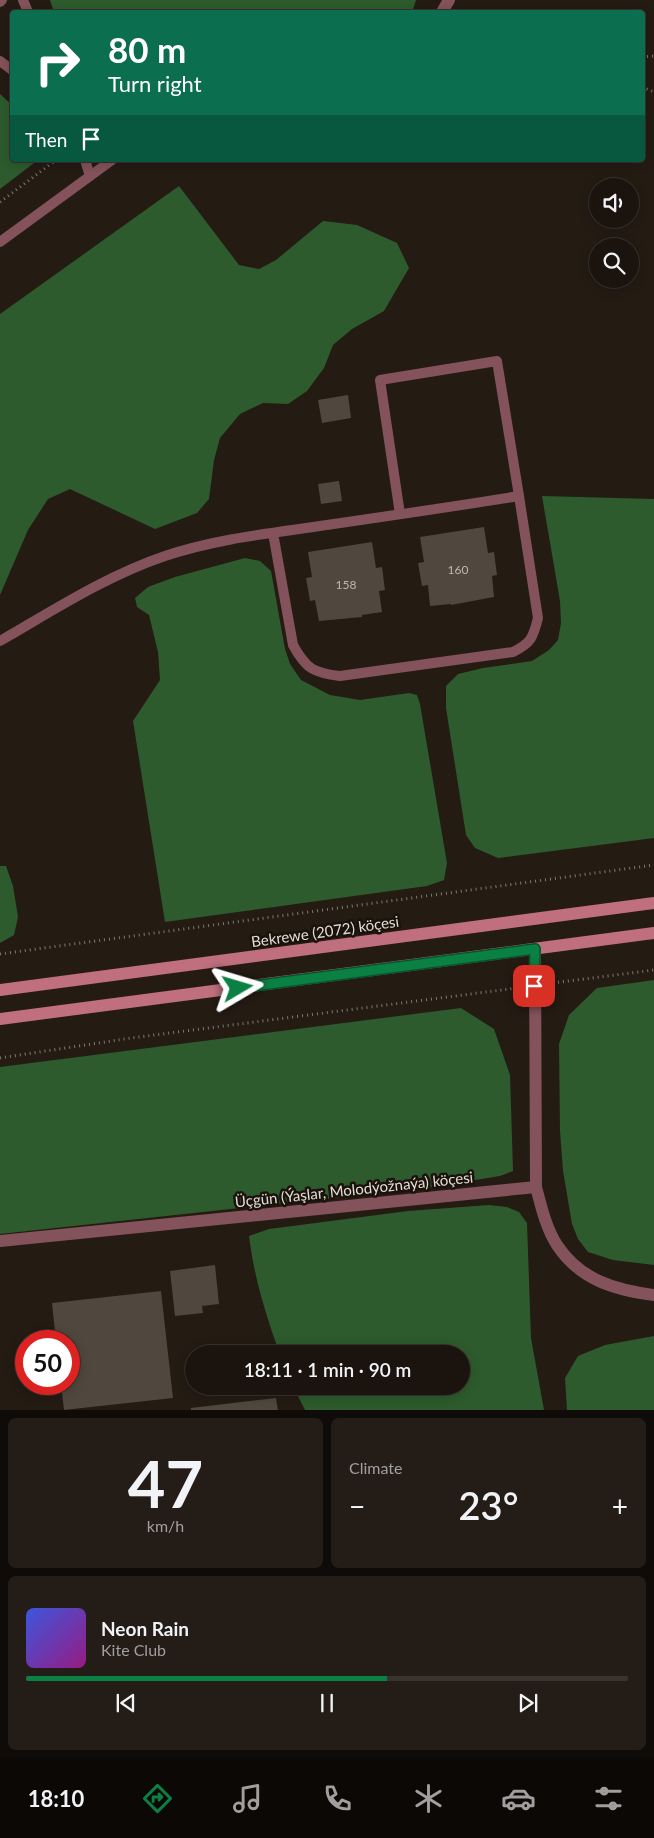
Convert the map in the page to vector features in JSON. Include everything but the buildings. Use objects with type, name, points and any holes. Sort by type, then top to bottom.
[{"type":"main road","name":"Bekrewe (2072) köçesi","points":[[0,990],[654,903]]},
{"type":"main road","points":[[0,1019],[654,934]]},
{"type":"street","points":[[535,949],[536,1187],[545,1218],[556,1244],[572,1264],[590,1277],[608,1286],[654,1295]]},
{"type":"street","name":"Üçgün (Ýaşlar, Molodýožnaýa) köçesi","points":[[0,1241],[536,1187]]},
{"type":"lane","points":[[86,162],[90,176]]},
{"type":"lane","points":[[0,242],[109,162]]},
{"type":"lane","points":[[273,533],[293,645],[302,662],[317,673],[340,676],[513,652],[527,645],[534,635],[538,618],[497,361],[380,380],[400,514]]},
{"type":"lane","points":[[0,640],[126,571],[166,556],[212,544],[273,533],[519,496]]},
{"type":"path","points":[[0,202],[53,162]]},
{"type":"path","points":[[0,954],[654,865]]},
{"type":"path","points":[[0,1058],[131,1038],[654,970]]},
{"type":"green space","points":[[50,0],[416,0],[413,10],[53,10]]},
{"type":"green space","points":[[0,94],[10,103],[10,162],[35,162],[0,189]]},
{"type":"green space","points":[[179,186],[239,265],[259,269],[276,260],[323,221],[357,225],[397,243],[409,268],[384,311],[352,329],[333,345],[324,368],[307,391],[288,404],[263,403],[240,414],[220,438],[214,460],[209,499],[197,513],[155,529],[70,489],[48,499],[28,530],[0,595],[0,314]]},
{"type":"green space","points":[[542,496],[654,499],[654,838],[498,858],[475,848],[466,835],[446,708],[446,686],[458,674],[483,668],[532,661],[549,650],[558,640],[561,623],[560,601]]},
{"type":"green space","points":[[245,558],[260,561],[271,571],[285,649],[290,664],[301,680],[330,695],[360,700],[409,693],[417,695],[447,863],[444,880],[427,886],[165,922],[133,721],[160,680],[158,652],[149,615],[137,607],[135,598],[148,587],[175,577]]},
{"type":"green space","points":[[0,866],[6,866],[13,886],[18,917],[14,935],[0,943]]},
{"type":"green space","points":[[654,980],[654,1265],[613,1260],[588,1252],[578,1239],[572,1224],[563,1171],[560,1131],[559,1044],[569,1015],[597,988]]},
{"type":"green space","points":[[461,1008],[494,1029],[510,1075],[513,1171],[500,1176],[426,1188],[0,1234],[0,1067]]},
{"type":"green space","points":[[489,1205],[507,1207],[519,1212],[527,1223],[531,1338],[544,1410],[305,1410],[298,1395],[470,1395],[470,1345],[277,1345],[270,1325],[261,1296],[249,1236],[269,1229],[408,1211]]},
{"type":"green space","points":[[654,1336],[654,1410],[567,1410],[565,1378],[578,1356],[605,1345]]},
{"type":"route","points":[[238,988],[535,949],[534,986]]}]
